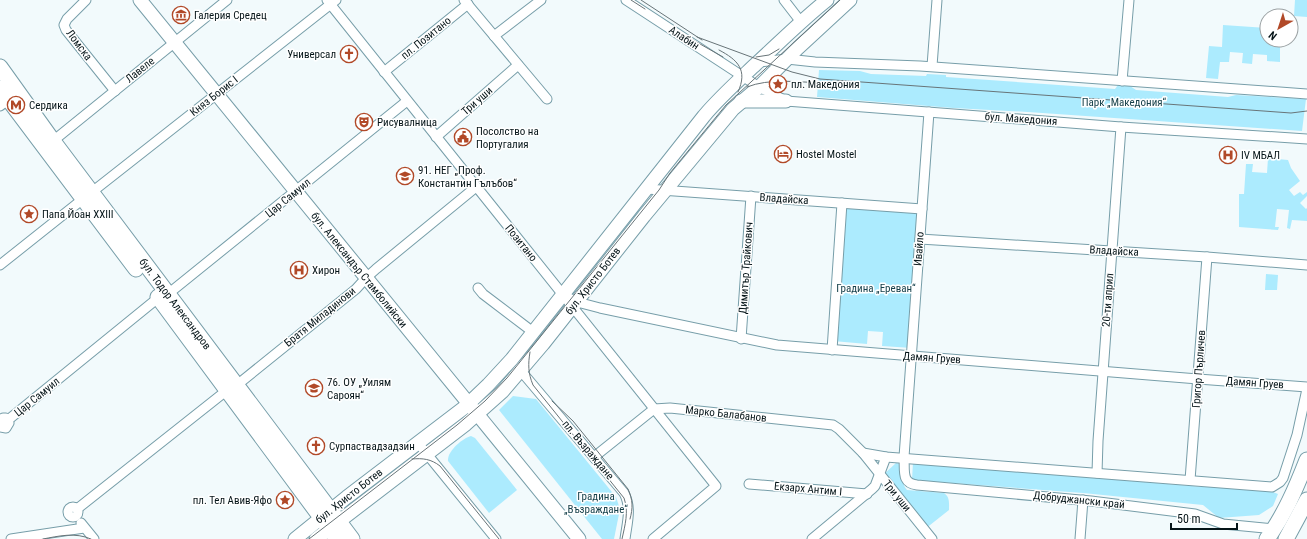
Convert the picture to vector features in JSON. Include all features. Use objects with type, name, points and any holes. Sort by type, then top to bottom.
[{"type":"main road","name":"бул. Александър Стамболийски","points":[[140,0],[579,539]]},
{"type":"main road","name":"бул. Христо Ботев","points":[[316,539],[331,523],[418,443],[469,404],[502,370],[704,116],[743,76],[827,0]]},
{"type":"main road","name":"бул. Христо Ботев","points":[[295,539],[331,523],[427,454],[502,392],[575,305],[711,133],[741,101],[758,87],[850,0]]},
{"type":"main road","name":"бул. Тодор Александров","points":[[0,67],[53,140],[87,196]]},
{"type":"main road","name":"бул. Тодор Александров","points":[[3,98],[87,196],[331,523],[352,539]]},
{"type":"main road","points":[[741,101],[786,101]]},
{"type":"main road","points":[[1271,534],[1292,497],[1307,460]]},
{"type":"main road","points":[[1286,539],[1307,500]]},
{"type":"street","name":"Ломска","points":[[86,0],[64,25],[66,30],[115,91]]},
{"type":"street","name":"Лавеле","points":[[53,140],[227,0]]},
{"type":"street","points":[[494,36],[540,0]]},
{"type":"street","name":"Алабин","points":[[626,0],[743,76]]},
{"type":"street","points":[[784,0],[801,22]]},
{"type":"street","points":[[932,66],[937,0]]},
{"type":"street","points":[[1122,81],[1129,0]]},
{"type":"street","name":"Позитано","points":[[331,2],[384,72],[562,295],[575,305],[654,409],[716,486],[653,539]]},
{"type":"street","name":"Княз Борис I","points":[[0,265],[331,2]]},
{"type":"street","points":[[466,2],[547,99]]},
{"type":"street","name":"пл. Позитано","points":[[384,72],[445,22],[466,2]]},
{"type":"street","points":[[798,48],[798,54],[805,60]]},
{"type":"street","points":[[758,62],[787,59],[932,66],[1307,94]]},
{"type":"street","name":"Три уши","points":[[436,137],[518,65]]},
{"type":"street","name":"бул. Македония","points":[[743,76],[758,87],[786,101],[1121,127],[1307,138]]},
{"type":"street","name":"Цар Самуил","points":[[0,427],[7,427],[9,425],[4,420],[163,296],[407,101]]},
{"type":"street","name":"Ивайло","points":[[904,458],[929,112]]},
{"type":"street","name":"20-ти април","points":[[1097,473],[1121,127]]},
{"type":"street","name":"Братя Миладинови","points":[[84,528],[77,513],[356,289],[366,278],[476,187]]},
{"type":"street","name":"Владайска","points":[[647,189],[922,209]]},
{"type":"street","name":"Димитър Трайкович","points":[[741,339],[751,196]]},
{"type":"street","points":[[832,350],[842,203]]},
{"type":"street","name":"Владайска","points":[[920,239],[1207,257],[1307,266]]},
{"type":"street","name":"Григор Пърличев","points":[[1190,480],[1207,257]]},
{"type":"street","points":[[478,288],[483,294],[533,332]]},
{"type":"street","name":"Дамян Груев","points":[[575,305],[777,345],[1307,388]]},
{"type":"street","name":"пл. Възраждане","points":[[521,371],[624,493],[628,502],[629,514],[625,539]]},
{"type":"street","points":[[863,454],[1266,487],[1276,485],[1283,478],[1297,435],[1307,388]]},
{"type":"street","name":"Марко Балабанов","points":[[654,409],[670,408],[833,425],[839,429],[863,454]]},
{"type":"street","points":[[594,457],[654,409]]},
{"type":"street","points":[[418,443],[496,539]]},
{"type":"street","name":"Три уши","points":[[863,454],[932,539]]},
{"type":"street","points":[[812,539],[875,486],[886,456]]},
{"type":"street","name":"Добруджански край","points":[[904,458],[905,478],[911,484],[1083,500],[1194,514],[1223,524],[1271,534]]},
{"type":"street","name":"Екзарх Антим I","points":[[749,484],[867,494]]},
{"type":"street","points":[[1080,539],[1083,500]]},
{"type":"street","points":[[11,539],[84,528],[94,539]]},
{"type":"green space","points":[[1295,0],[1307,0],[1307,17],[1299,16],[1299,8],[1294,8]]},
{"type":"green space","points":[[1223,25],[1259,27],[1259,48],[1280,48],[1280,62],[1267,61],[1267,55],[1253,54],[1252,64],[1242,63],[1243,53],[1230,52],[1229,62],[1220,62],[1218,79],[1206,78],[1209,46],[1222,47]]},
{"type":"green space","name":"Парк „Македония“","points":[[819,70],[860,71],[871,74],[926,76],[927,74],[946,75],[946,77],[1115,89],[1118,85],[1130,86],[1136,90],[1228,97],[1236,95],[1306,99],[1302,131],[953,108],[817,97]]},
{"type":"green space","points":[[1268,158],[1288,160],[1291,168],[1300,181],[1289,190],[1294,196],[1300,192],[1303,195],[1307,192],[1307,196],[1300,203],[1306,209],[1307,208],[1307,221],[1292,220],[1290,229],[1287,228],[1289,210],[1277,209],[1275,227],[1279,227],[1278,230],[1239,227],[1239,194],[1244,194],[1246,164],[1253,164],[1252,172],[1267,173]]},
{"type":"green space","name":"Градина „Ереван“","points":[[842,203],[922,209],[912,348],[882,346],[883,332],[868,331],[867,344],[833,341]]},
{"type":"green space","points":[[1266,274],[1278,275],[1277,290],[1265,290]]},
{"type":"green space","name":"Градина „Възраждане“","points":[[513,396],[536,399],[616,497],[620,509],[614,539],[602,539],[499,410]]},
{"type":"green space","points":[[471,436],[475,438],[517,490],[489,513],[448,461],[448,457],[453,449],[464,439]]},
{"type":"green space","points":[[913,462],[1203,487],[1252,488],[1271,491],[1278,494],[1273,506],[1259,515],[1219,518],[1203,505],[1083,493],[912,480]]},
{"type":"green space","points":[[896,463],[902,464],[903,481],[907,490],[944,493],[948,498],[949,510],[925,529],[882,476]]},
{"type":"tram line","points":[[631,0],[645,9]]},
{"type":"tram line","points":[[641,0],[702,40]]},
{"type":"tram line","points":[[309,539],[457,425],[485,401],[507,378],[726,105],[840,0]]},
{"type":"tram line","points":[[697,37],[792,72],[820,79],[1291,113],[1307,111]]},
{"type":"tram line","points":[[693,40],[723,57]]},
{"type":"tram line","points":[[756,57],[769,55],[779,49]]},
{"type":"tram line","points":[[719,50],[726,54],[739,66],[742,78],[738,92]]},
{"type":"tram line","points":[[747,87],[765,82],[794,81],[822,83]]},
{"type":"tram line","points":[[530,352],[529,368],[533,385],[624,498],[626,513],[622,539]]},
{"type":"tram line","points":[[552,401],[573,421],[628,489],[632,504],[630,519]]},
{"type":"tram line","points":[[412,459],[427,460],[440,466],[499,539]]},
{"type":"tram line","points":[[43,539],[73,535],[91,539]]},
{"type":"place","name":"Галерия Средец","points":[[181,15]]},
{"type":"place","name":"Универсал","points":[[349,54]]},
{"type":"place","name":"пл. Македония","points":[[778,84]]},
{"type":"place","name":"Сердика","points":[[16,105]]},
{"type":"place","name":"Рисувалница","points":[[364,122]]},
{"type":"place","name":"Посолство на Португалия","points":[[463,137]]},
{"type":"place","name":"Hostel Mostel","points":[[783,154]]},
{"type":"place","name":"IV МБАЛ","points":[[1228,155]]},
{"type":"place","name":"91. НЕГ „Проф. Константин Гълъбов“","points":[[405,176]]},
{"type":"place","name":"Папа Йоан XXIII","points":[[29,214]]},
{"type":"place","name":"Хирон","points":[[299,270]]},
{"type":"place","name":"76. ОУ „Уилям Сароян“","points":[[314,388]]},
{"type":"place","name":"Сурпаствадзадзин","points":[[316,446]]},
{"type":"place","name":"пл. Тел Авив-Яфо","points":[[285,500]]}]
